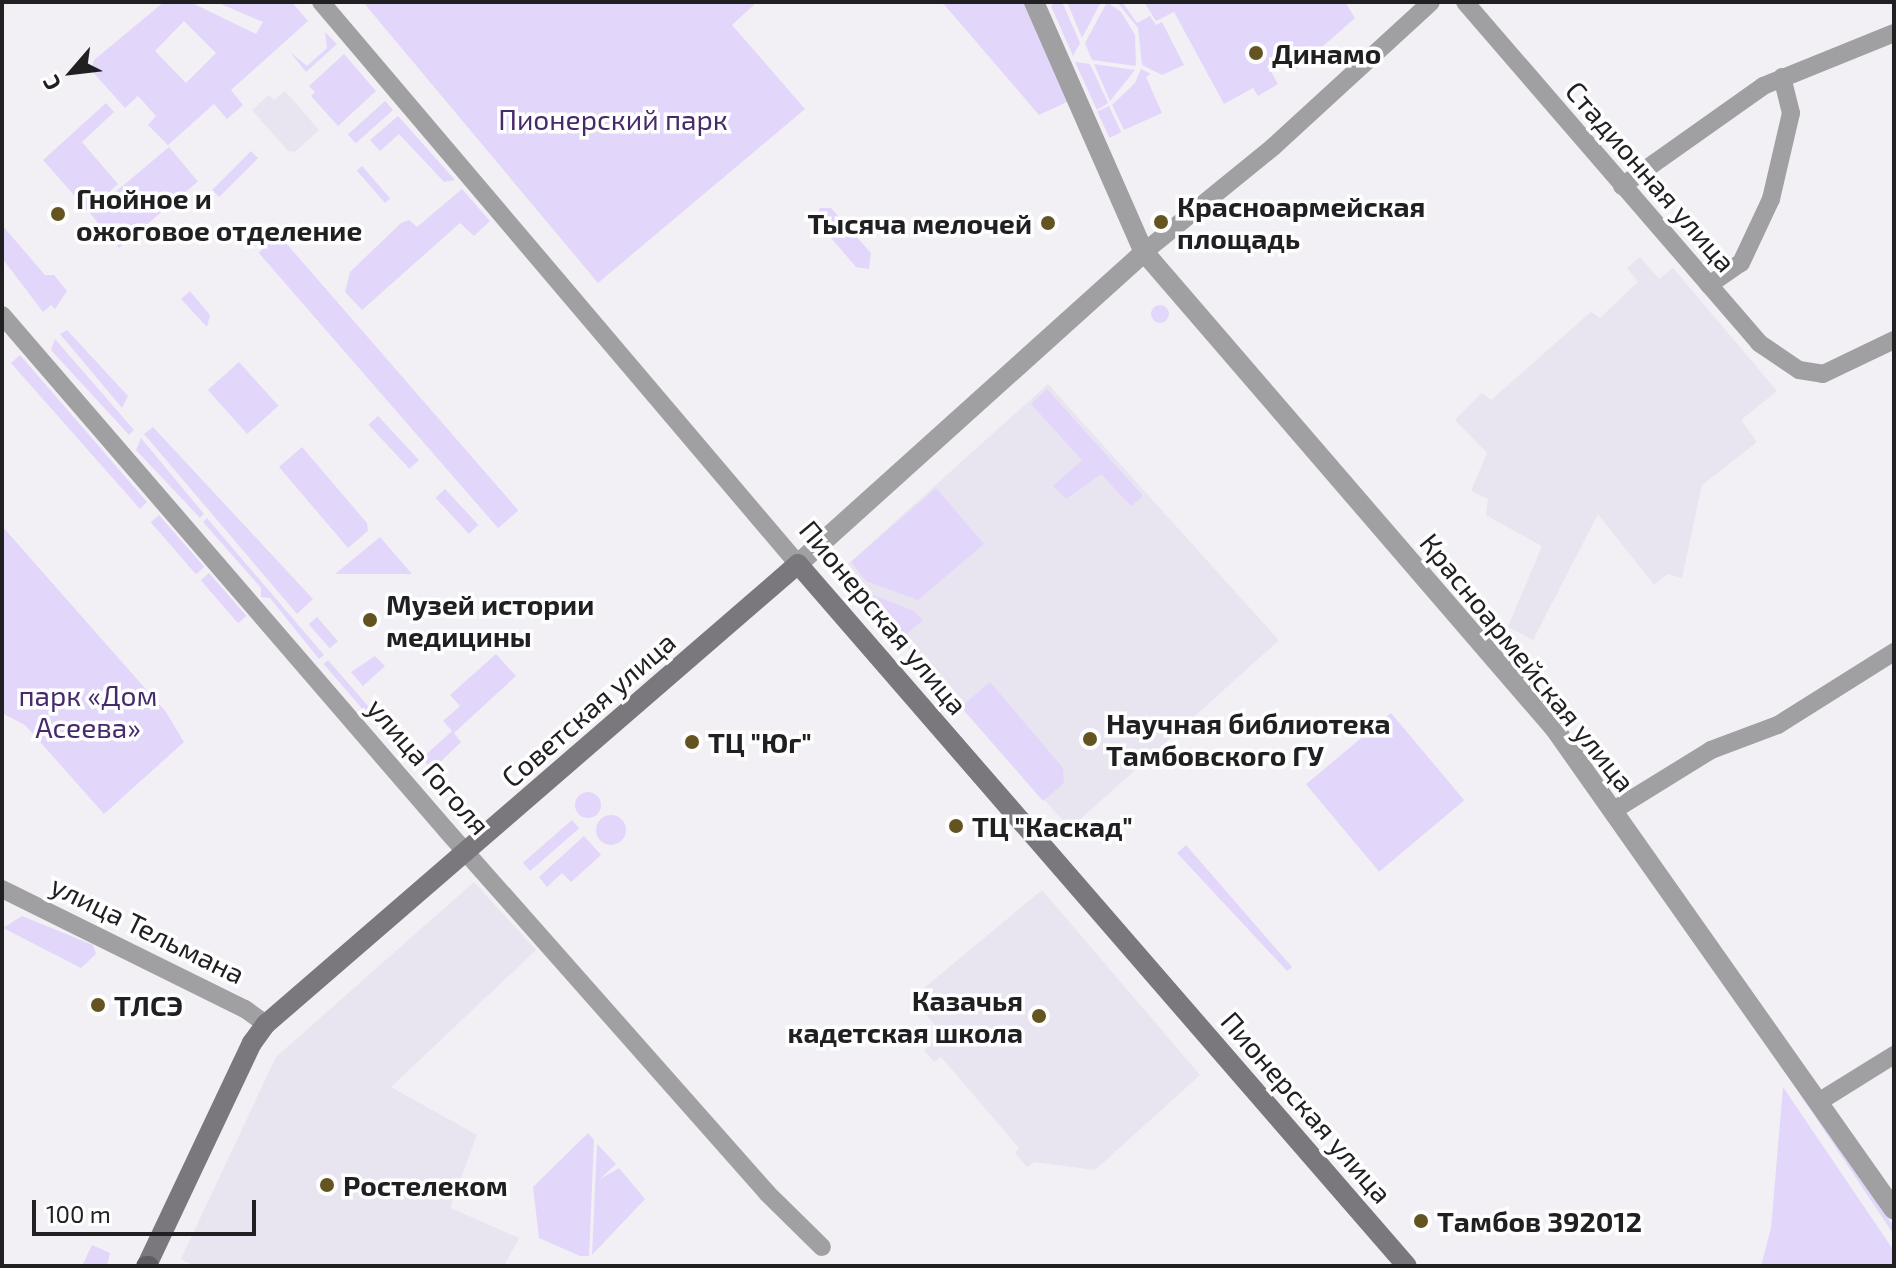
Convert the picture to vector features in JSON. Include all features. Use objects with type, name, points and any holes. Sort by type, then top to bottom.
[{"type":"main road","name":"Советская улица","points":[[147,1266],[252,1043],[266,1024],[798,564]]},
{"type":"main road","name":"Пионерская улица","points":[[798,564],[1407,1266]]},
{"type":"street","name":"Пионерская улица","points":[[321,2],[798,564]]},
{"type":"street","name":"Красноармейская улица","points":[[1034,2],[1144,252],[1555,729],[1894,1210]]},
{"type":"street","points":[[1144,252],[1273,147],[1431,2]]},
{"type":"street","name":"Стадионная улица","points":[[1465,2],[1759,343],[1807,373],[1835,372],[1894,340]]},
{"type":"street","points":[[1622,186],[1782,77],[1894,33]]},
{"type":"street","points":[[1709,285],[1741,263],[1771,199],[1791,113],[1782,77]]},
{"type":"street","name":"Советская улица","points":[[798,564],[1144,252]]},
{"type":"street","name":"улица Гоголя","points":[[2,315],[767,1193],[822,1247]]},
{"type":"street","points":[[1614,810],[1711,750],[1778,725],[1894,652]]},
{"type":"street","name":"улица Тельмана","points":[[2,889],[245,1009],[266,1024]]},
{"type":"street","points":[[1820,1101],[1894,1055]]},
{"type":"shaded area","points":[[285,91],[319,130],[295,152],[288,151],[252,110],[269,95],[274,100]]},
{"type":"shaded area","points":[[1640,257],[1659,279],[1673,268],[1777,391],[1741,420],[1757,442],[1702,485],[1682,578],[1668,574],[1654,585],[1598,514],[1533,640],[1508,627],[1542,546],[1486,515],[1488,499],[1471,491],[1487,453],[1455,420],[1482,393],[1491,400],[1591,312],[1600,318],[1638,282],[1627,268]]},
{"type":"shaded area","points":[[1048,384],[1279,640],[1070,828],[839,572]]},
{"type":"shaded area","points":[[474,882],[536,950],[391,1087],[477,1135],[450,1208],[519,1238],[504,1266],[195,1266],[181,1259],[276,1057]]},
{"type":"shaded area","name":"Казачья кадетская школа","points":[[1042,890],[1200,1075],[1095,1170],[1034,1162],[1027,1167],[1015,1153],[1019,1148],[941,1057],[934,1062],[924,1050],[942,1034],[912,998]]},
{"type":"green space","points":[[164,2],[190,2],[256,34],[263,22],[216,2],[292,2],[308,21],[231,90],[243,105],[227,119],[214,104],[168,145],[148,125],[156,116],[138,96],[125,108],[91,70],[94,60]],"holes":[[[184,21],[216,53],[186,83],[155,51]]]},
{"type":"green space","name":"Пионерский парк","points":[[363,2],[757,2],[732,25],[805,109],[598,283]]},
{"type":"green space","points":[[942,2],[1039,2],[1071,100],[1039,115]]},
{"type":"green space","points":[[1062,2],[1080,43],[1073,56],[1051,6]]},
{"type":"green space","points":[[1067,2],[1101,2],[1082,38]]},
{"type":"green space","points":[[1107,2],[1121,12],[1135,35],[1136,66],[1092,60],[1085,43]]},
{"type":"green space","points":[[1117,2],[1123,3],[1137,23],[1150,16],[1156,25],[1162,22],[1184,65],[1162,75],[1142,65],[1138,28]]},
{"type":"green space","name":"Динамо","points":[[1144,2],[1345,2],[1355,18],[1296,70],[1285,58],[1270,70],[1278,84],[1258,96],[1253,88],[1224,104],[1174,12],[1156,21]]},
{"type":"green space","points":[[325,32],[337,44],[306,72],[290,52],[307,66],[327,48]]},
{"type":"green space","points":[[344,54],[376,91],[338,126],[311,96],[315,92],[309,86]]},
{"type":"green space","points":[[1075,62],[1090,64],[1108,103],[1097,110]]},
{"type":"green space","points":[[1094,64],[1135,70],[1110,101]]},
{"type":"green space","points":[[1141,69],[1151,74],[1146,77],[1162,113],[1124,130],[1112,105],[1135,83]]},
{"type":"green space","points":[[385,101],[393,110],[356,143],[348,134]]},
{"type":"green space","points":[[106,103],[114,112],[82,142],[118,184],[88,211],[43,160]]},
{"type":"green space","points":[[1109,106],[1121,132],[1109,138],[1097,111]]},
{"type":"green space","points":[[398,116],[455,180],[444,182],[399,134],[380,151],[370,140]]},
{"type":"green space","points":[[169,147],[198,181],[119,248],[90,213]]},
{"type":"green space","points":[[251,151],[258,158],[219,197],[212,190]]},
{"type":"green space","points":[[362,166],[390,198],[385,203],[357,171]]},
{"type":"green space","points":[[462,189],[490,221],[474,236],[460,223],[362,310],[345,292],[350,272],[401,223],[409,220],[417,227]]},
{"type":"green space","points":[[820,208],[831,208],[871,253],[869,269],[856,267],[819,224],[816,215]]},
{"type":"green space","points":[[2,225],[45,275],[54,275],[67,291],[55,309],[51,305],[43,312],[2,258]]},
{"type":"green space","points":[[279,235],[518,510],[498,528],[259,253]]},
{"type":"green space","points":[[190,291],[210,315],[207,327],[181,299]]},
{"type":"green space","points":[[1156,305],[1164,305],[1169,314],[1167,321],[1156,323],[1151,318],[1151,310]]},
{"type":"green space","points":[[67,330],[128,396],[122,408],[60,334]]},
{"type":"green space","points":[[55,339],[134,430],[129,435],[51,350]]},
{"type":"green space","points":[[20,355],[147,502],[140,509],[11,363]]},
{"type":"green space","points":[[239,362],[278,406],[247,434],[208,390]]},
{"type":"green space","points":[[1047,389],[1143,496],[1131,506],[1101,474],[1066,499],[1053,486],[1082,460],[1031,404]]},
{"type":"green space","points":[[378,416],[419,460],[409,469],[368,425]]},
{"type":"green space","points":[[153,427],[313,599],[297,614],[144,434]]},
{"type":"green space","points":[[141,438],[204,514],[200,518],[136,450]]},
{"type":"green space","points":[[302,447],[367,523],[368,531],[348,548],[279,467]]},
{"type":"green space","points":[[936,488],[984,544],[918,600],[866,581],[851,562]]},
{"type":"green space","points":[[445,489],[478,525],[469,534],[435,498]]},
{"type":"green space","points":[[159,515],[204,567],[196,574],[151,522]]},
{"type":"green space","points":[[207,518],[324,655],[319,659],[270,598],[261,597],[261,588],[203,522]]},
{"type":"green space","name":"парк «Дом Асеева»","points":[[2,526],[166,712],[184,742],[104,814],[25,725],[2,713]]},
{"type":"green space","points":[[380,537],[412,574],[335,574]]},
{"type":"green space","points":[[209,573],[246,616],[238,623],[201,580]]},
{"type":"green space","points":[[863,591],[914,611],[923,620],[901,639]]},
{"type":"green space","points":[[317,617],[338,641],[330,648],[309,624]]},
{"type":"green space","points":[[496,654],[516,676],[454,733],[461,742],[432,770],[422,758],[452,731],[443,721],[460,706],[450,695]]},
{"type":"green space","points":[[375,656],[385,666],[363,686],[351,672]]},
{"type":"green space","points":[[328,660],[407,751],[402,755],[323,664]]},
{"type":"green space","points":[[990,682],[1063,768],[1064,783],[1043,801],[961,707]]},
{"type":"green space","points":[[1391,713],[1464,800],[1379,872],[1306,784]]},
{"type":"green space","points":[[588,792],[597,796],[601,805],[597,814],[588,818],[579,814],[575,805],[579,796]]},
{"type":"green space","points":[[611,815],[617,816],[625,824],[625,836],[617,844],[611,845],[605,844],[597,836],[596,830],[597,824],[605,816]]},
{"type":"green space","points":[[572,820],[579,828],[530,871],[523,863]]},
{"type":"green space","points":[[584,836],[601,855],[571,882],[562,873],[547,887],[539,877]]},
{"type":"green space","points":[[1186,845],[1292,967],[1287,971],[1177,853]]},
{"type":"green space","points":[[22,916],[93,945],[96,954],[81,968],[3,928]]},
{"type":"green space","points":[[1789,1071],[1894,1227],[1894,1235],[1786,1073]]},
{"type":"green space","points":[[1783,1087],[1894,1251],[1894,1266],[1761,1266],[1771,1228]]},
{"type":"green space","points":[[588,1133],[594,1140],[589,1256],[580,1256],[539,1238],[533,1187]]},
{"type":"green space","points":[[597,1144],[616,1164],[600,1179],[619,1168],[645,1199],[592,1255]]},
{"type":"green space","points":[[92,1245],[110,1253],[107,1266],[82,1266]]},
{"type":"place","name":"Динамо","points":[[1256,53]]},
{"type":"place","name":"Гнойное и ожоговое отделение","points":[[58,214]]},
{"type":"place","name":"Красноармейская площадь","points":[[1161,222]]},
{"type":"place","name":"Тысяча мелочей","points":[[1048,223]]},
{"type":"place","name":"Музей истории медицины","points":[[370,620]]},
{"type":"place","name":"Научная библиотека Тамбовского ГУ","points":[[1090,739]]},
{"type":"place","name":"ТЦ \"Юг\"","points":[[692,742]]},
{"type":"place","name":"ТЦ \"Каскад\"","points":[[956,826]]},
{"type":"place","name":"ТЛСЭ","points":[[98,1005]]},
{"type":"place","name":"Казачья кадетская школа","points":[[1039,1016]]},
{"type":"place","name":"Ростелеком","points":[[327,1185]]},
{"type":"place","name":"Тамбов 392012","points":[[1421,1221]]}]
